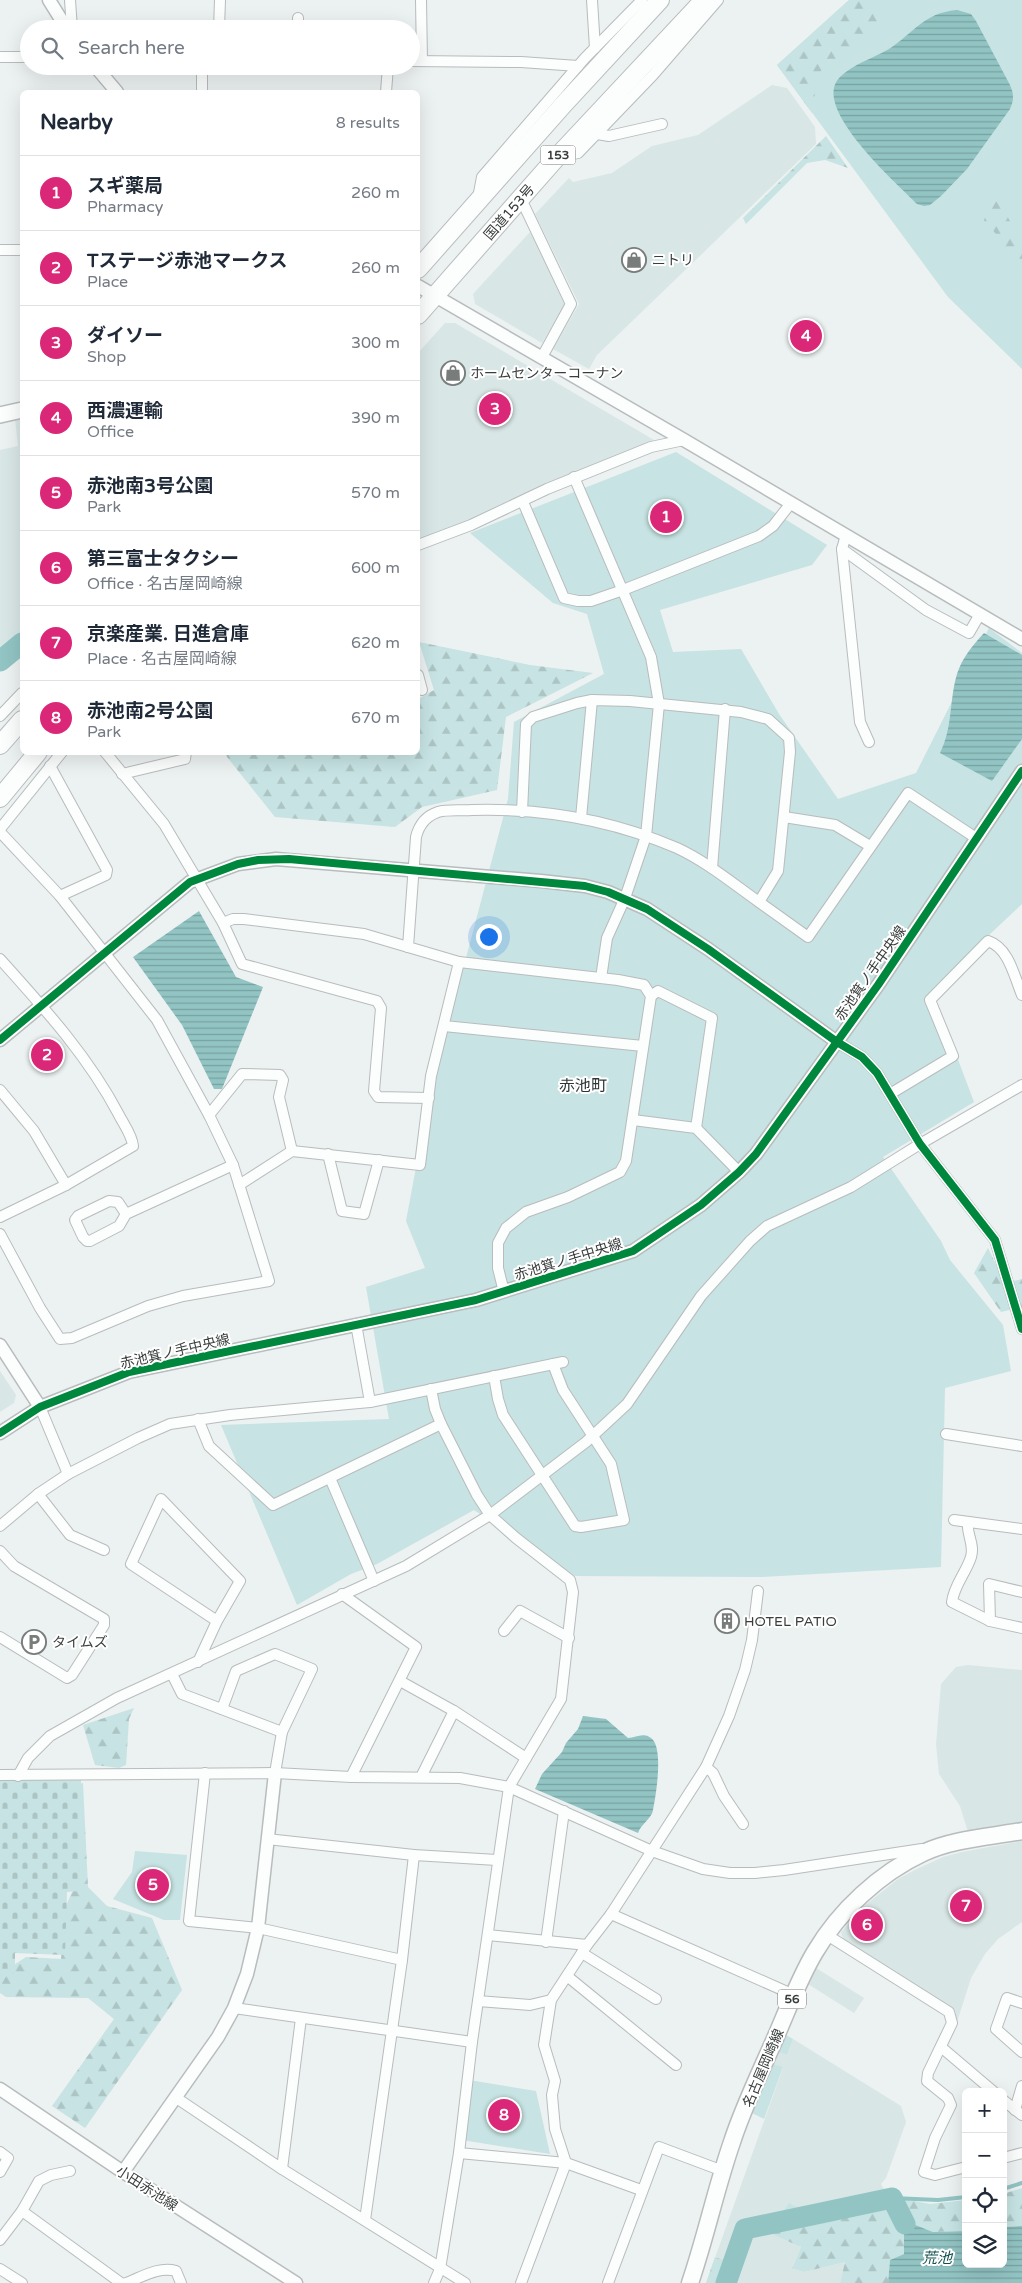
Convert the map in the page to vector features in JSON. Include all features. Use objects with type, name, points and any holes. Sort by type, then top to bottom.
[{"type":"highway","name":"153","points":[[420,267],[660,0]]},
{"type":"highway","name":"国道153号","points":[[420,313],[557,157],[649,70],[713,1]]},
{"type":"highway","points":[[0,746],[20,722]]},
{"type":"highway","points":[[0,798],[33,758]]},
{"type":"main road","points":[[0,415],[20,410]]},
{"type":"main road","name":"名古屋岡崎線","points":[[690,2283],[705,2240],[723,2171],[750,2096],[794,1995],[815,1952],[827,1935],[856,1901],[903,1864],[942,1846],[1022,1831]]},
{"type":"street","points":[[48,0],[61,20]]},
{"type":"street","points":[[70,0],[71,20]]},
{"type":"street","points":[[219,20],[220,0]]},
{"type":"street","points":[[420,20],[421,0]]},
{"type":"street","points":[[592,0],[595,48]]},
{"type":"street","points":[[477,202],[482,177],[578,66],[642,0]]},
{"type":"street","points":[[0,57],[20,57]]},
{"type":"street","points":[[420,61],[521,62],[578,66]]},
{"type":"street","points":[[557,157],[578,153],[598,134],[649,70]]},
{"type":"street","points":[[103,75],[115,90]]},
{"type":"street","points":[[202,75],[202,90]]},
{"type":"street","points":[[386,90],[387,75]]},
{"type":"street","points":[[598,134],[610,136],[662,124]]},
{"type":"street","points":[[521,198],[571,304],[542,357]]},
{"type":"street","points":[[0,250],[20,250]]},
{"type":"street","points":[[420,287],[980,614],[1019,634]]},
{"type":"street","points":[[420,544],[471,526],[574,478],[650,447],[684,440]]},
{"type":"street","points":[[574,478],[651,657],[658,704],[646,836],[625,898],[607,938],[601,978]]},
{"type":"street","points":[[523,502],[564,598],[578,601],[591,601],[623,590],[759,536],[773,526],[791,503]]},
{"type":"street","points":[[846,536],[842,549],[860,722],[869,742]]},
{"type":"street","points":[[842,549],[926,610],[969,633],[980,614]]},
{"type":"street","points":[[420,683],[422,690]]},
{"type":"street","points":[[0,716],[20,695]]},
{"type":"street","points":[[581,818],[592,700]]},
{"type":"street","points":[[522,812],[526,724],[532,717],[577,702],[592,700],[630,701],[725,709],[768,719],[789,738],[790,752],[778,871],[759,902]]},
{"type":"street","points":[[712,868],[725,709]]},
{"type":"street","points":[[33,758],[54,755]]},
{"type":"street","points":[[0,1234],[40,1308],[60,1338],[72,1338],[148,1306],[183,1296],[269,1281],[233,1165],[157,1020],[60,896],[0,830],[60,755]]},
{"type":"street","points":[[107,755],[164,824],[198,878],[223,923],[242,964],[377,1001],[381,1005],[374,1091],[378,1097],[428,1098]]},
{"type":"street","points":[[122,774],[185,759],[186,755]]},
{"type":"street","points":[[50,766],[107,870],[106,874],[60,896]]},
{"type":"street","name":"赤池箕ノ手中央線","points":[[0,1433],[40,1408],[129,1372],[476,1300],[633,1251],[702,1205],[756,1154],[878,985],[1022,771]]},
{"type":"street","points":[[408,947],[418,829],[431,816],[440,811],[487,810],[581,818],[646,836],[704,862],[808,937],[908,793],[976,838]]},
{"type":"street","points":[[784,817],[836,825],[870,846]]},
{"type":"street","points":[[0,1040],[104,951],[190,882],[238,864],[276,859],[585,886],[625,898],[647,909],[708,949],[837,1042],[862,1057],[877,1073],[920,1144],[995,1240],[1022,1329]]},
{"type":"street","points":[[223,923],[233,919],[244,919],[364,934],[459,962],[601,978],[644,985],[651,996]]},
{"type":"street","points":[[890,1094],[953,1056],[930,1000],[988,941],[1004,952],[1022,995]]},
{"type":"street","points":[[0,959],[41,1005],[92,1068],[104,1086],[133,1143],[129,1150],[66,1185],[0,1217]]},
{"type":"street","points":[[239,1185],[292,1151],[420,1165],[431,1076],[459,962]]},
{"type":"street","points":[[504,1292],[498,1268],[498,1242],[506,1228],[526,1212],[568,1197],[620,1172],[626,1162],[651,996],[658,990],[712,1018],[696,1128]]},
{"type":"street","points":[[444,1026],[643,1046]]},
{"type":"street","points":[[209,1116],[242,1074],[280,1075],[283,1080],[279,1098],[280,1108],[292,1151]]},
{"type":"street","points":[[18,1776],[28,1758],[50,1736],[117,1698],[406,1566],[490,1515],[593,1436],[627,1404],[701,1296],[750,1241],[767,1226],[851,1187],[1022,1084]]},
{"type":"street","points":[[0,1090],[34,1130],[66,1185]]},
{"type":"street","points":[[633,1120],[696,1128],[739,1172]]},
{"type":"street","points":[[328,1154],[342,1211],[364,1214],[379,1160]]},
{"type":"street","points":[[126,1214],[118,1202],[108,1201],[78,1216],[75,1220],[83,1237],[87,1241],[90,1240],[119,1226],[126,1214],[233,1165]]},
{"type":"street","points":[[356,1324],[370,1402]]},
{"type":"street","points":[[0,1345],[40,1408],[68,1474]]},
{"type":"street","points":[[0,1526],[38,1494],[68,1474],[138,1438],[170,1424],[198,1419],[370,1402],[431,1389],[494,1376],[558,1363],[563,1390],[611,1464],[624,1520],[581,1527],[575,1526],[503,1415],[494,1376]]},
{"type":"street","points":[[431,1389],[435,1410],[441,1424],[477,1496],[490,1515],[570,1580],[574,1592],[561,1699],[509,1787],[472,2042],[459,2153],[440,2269],[434,2283]]},
{"type":"street","points":[[198,1419],[209,1446],[271,1505],[441,1424]]},
{"type":"street","points":[[946,1434],[1022,1446]]},
{"type":"street","points":[[330,1478],[374,1581]]},
{"type":"street","points":[[38,1494],[70,1535],[104,1550]]},
{"type":"street","points":[[198,1662],[240,1581],[161,1499],[131,1564],[218,1621]]},
{"type":"street","points":[[954,1520],[1022,1529]]},
{"type":"street","points":[[968,1522],[967,1529],[973,1549],[971,1559],[953,1594],[952,1602],[990,1621],[1022,1628]]},
{"type":"street","points":[[0,1551],[14,1566],[104,1619],[104,1625],[72,1675],[67,1678],[0,1637]]},
{"type":"street","points":[[990,1621],[990,1584],[1022,1592]]},
{"type":"street","points":[[521,2283],[566,2163],[555,2129],[552,2095],[554,2081],[544,2045],[551,2000],[611,1914],[706,1767],[729,1716],[746,1670],[758,1591]]},
{"type":"street","points":[[342,1594],[416,1647],[351,1777]]},
{"type":"street","points":[[504,1631],[520,1611],[569,1638]]},
{"type":"street","points":[[123,2172],[218,2037],[234,2008],[247,1974],[258,1928],[275,1773],[282,1732],[312,1669],[275,1654],[236,1671],[222,1709]]},
{"type":"street","points":[[172,1674],[182,1694],[282,1732]]},
{"type":"street","points":[[400,1681],[454,1711],[526,1758]]},
{"type":"street","points":[[421,1778],[454,1711]]},
{"type":"street","points":[[706,1767],[713,1773],[724,1796],[743,1824]]},
{"type":"street","points":[[205,1773],[189,1921],[258,1928],[402,1960]]},
{"type":"street","points":[[0,1775],[275,1773],[351,1777],[460,1778],[509,1787],[652,1851],[715,1872],[756,1874],[942,1846]]},
{"type":"street","points":[[546,1942],[564,1810]]},
{"type":"street","points":[[267,1839],[414,1854],[497,1860]]},
{"type":"street","points":[[365,2220],[402,1960],[414,1854]]},
{"type":"street","points":[[611,1914],[794,1995]]},
{"type":"street","points":[[827,1935],[950,2012],[952,2023],[928,2073],[927,2081],[948,2098],[951,2105],[936,2138],[924,2172],[935,2176],[962,2169]]},
{"type":"street","points":[[488,1936],[546,1942],[585,1949],[656,1999]]},
{"type":"street","points":[[567,1976],[676,2065]]},
{"type":"street","points":[[1022,2003],[1007,1998],[996,2029],[1022,2052]]},
{"type":"street","points":[[478,2001],[530,2005],[551,2000]]},
{"type":"street","points":[[234,2008],[472,2042]]},
{"type":"street","points":[[282,2169],[301,2018]]},
{"type":"street","points":[[941,2047],[989,2088]]},
{"type":"street","points":[[1019,2113],[1022,2086]]},
{"type":"street","name":"小田赤池線","points":[[0,2089],[123,2172],[296,2283]]},
{"type":"street","points":[[175,2097],[282,2169],[465,2283]]},
{"type":"street","points":[[1007,2103],[1019,2113]]},
{"type":"street","points":[[608,2283],[641,2190],[659,2147],[723,2171]]},
{"type":"street","points":[[0,2152],[8,2158],[0,2172]]},
{"type":"street","points":[[459,2153],[566,2163],[641,2190]]},
{"type":"street","points":[[1007,2157],[1022,2153]]},
{"type":"street","points":[[0,2240],[22,2211],[39,2181],[51,2174],[70,2171]]},
{"type":"street","points":[[22,2211],[122,2283]]},
{"type":"street","points":[[0,2269],[22,2283]]},
{"type":"street","points":[[126,2283],[162,2269],[169,2269],[176,2272],[181,2283]]},
{"type":"shaded area","points":[[772,85],[787,88],[815,127],[816,144],[597,355],[589,369],[553,349],[579,304],[535,214],[569,178],[573,182],[612,173],[652,146],[698,135]]},
{"type":"shaded area","points":[[530,232],[565,304],[542,343],[475,304],[473,294]]},
{"type":"shaded area","points":[[445,323],[455,323],[654,440],[478,518],[420,540],[420,351]]},
{"type":"shaded area","points":[[20,418],[20,635],[0,650],[0,450],[18,446],[15,419]]},
{"type":"shaded area","points":[[0,1371],[16,1395],[14,1403],[0,1412]]},
{"type":"shaded area","points":[[968,1665],[1022,1670],[1022,1823],[968,1832],[960,1806],[939,1774],[936,1744],[941,1684],[956,1667]]},
{"type":"shaded area","points":[[1022,1841],[1022,1922],[998,1939],[985,1954],[971,1978],[957,2022],[955,2010],[843,1939],[841,1932],[863,1907],[898,1879],[943,1857]]},
{"type":"shaded area","points":[[816,1968],[864,1998],[854,2013],[808,1984]]},
{"type":"shaded area","points":[[793,2039],[901,2106],[906,2122],[886,2178],[881,2184],[888,2196],[753,2226],[801,2247],[792,2267],[804,2272],[845,2262],[840,2283],[706,2283],[783,2068],[773,2064],[778,2052],[787,2055]]},
{"type":"green space","points":[[849,0],[1022,0],[1022,369],[948,297],[777,65]]},
{"type":"green space","points":[[849,0],[870,0],[882,28],[856,46],[848,55],[823,69],[812,80],[817,109],[812,113],[777,65]]},
{"type":"green space","points":[[826,136],[848,168],[825,160],[807,163],[746,224],[743,218]]},
{"type":"green space","points":[[992,189],[998,189],[1003,194],[1006,214],[1022,243],[1022,280],[996,234],[984,221]]},
{"type":"green space","points":[[676,452],[827,545],[812,565],[660,610],[673,652],[741,649],[779,714],[838,799],[916,773],[989,628],[1022,653],[1022,904],[988,936],[934,996],[974,1102],[883,1157],[941,1241],[950,1260],[1003,1325],[1011,1371],[945,1388],[941,1567],[762,1577],[575,1576],[474,1510],[377,1564],[351,1574],[297,1605],[221,1425],[389,1419],[366,1287],[425,1268],[406,1221],[429,1098],[508,799],[514,722],[604,674],[587,614],[553,603],[470,533]]},
{"type":"green space","points":[[420,642],[530,665],[593,673],[506,717],[497,790],[422,807],[395,827],[275,817],[227,757],[226,755],[420,755],[420,698],[434,690]]},
{"type":"green space","points":[[988,1248],[1005,1283],[1022,1279],[1022,1307],[1001,1312],[974,1273]]},
{"type":"green space","points":[[134,1708],[129,1719],[126,1765],[119,1768],[95,1765],[83,1725]]},
{"type":"green space","points":[[0,1779],[81,1780],[79,1891],[67,1892],[65,1955],[15,1953],[15,1971],[11,1976],[0,1976]]},
{"type":"green space","points":[[83,1783],[88,1887],[107,1906],[152,1918],[182,1990],[85,2128],[52,2106],[114,2019],[88,1998],[6,1997],[0,1993],[0,1974],[26,1957],[61,1959],[64,1910],[73,1890],[74,1785]]},
{"type":"green space","points":[[135,1851],[187,1855],[180,1920],[164,1920],[113,1899],[132,1872]]},
{"type":"green space","points":[[786,2035],[793,2039],[787,2055],[778,2052]]},
{"type":"green space","points":[[773,2064],[783,2067],[764,2119],[752,2113]]},
{"type":"green space","points":[[469,2080],[536,2091],[550,2154],[462,2140]]},
{"type":"green space","points":[[1022,2188],[1022,2226],[1007,2227],[1007,2193]]},
{"type":"green space","points":[[888,2196],[930,2204],[962,2200],[962,2231],[933,2232],[908,2222],[904,2226],[904,2254],[890,2260],[888,2283],[840,2283],[845,2262],[804,2272],[792,2268],[801,2247],[753,2226],[778,2219],[789,2203],[807,2213]]},
{"type":"green space","points":[[715,2257],[739,2266],[732,2283],[706,2283]]},
{"type":"water","points":[[957,10],[971,14],[976,21],[1010,85],[1013,100],[1010,109],[967,169],[941,196],[930,205],[924,206],[917,204],[860,144],[836,107],[834,90],[840,77],[851,68],[889,49],[927,19],[945,12]]},
{"type":"water","points":[[984,633],[1022,655],[1022,739],[992,781],[940,753],[947,733],[959,668],[968,652]]},
{"type":"water","points":[[199,911],[236,977],[263,987],[222,1089],[214,1089],[182,1025],[133,957]]},
{"type":"water","points":[[583,1716],[606,1719],[628,1738],[645,1735],[655,1743],[658,1772],[653,1810],[651,1816],[638,1833],[535,1789],[542,1774],[562,1752],[566,1743],[578,1729]]},
{"type":"water","name":"荒池","points":[[908,2222],[933,2232],[962,2231],[962,2268],[1007,2268],[1007,2227],[1022,2226],[1022,2283],[888,2283],[890,2260],[904,2254],[904,2226]]},
{"type":"waterway","points":[[0,661],[20,645]]},
{"type":"waterway","points":[[1007,2188],[1022,2183]]},
{"type":"waterway","points":[[892,2198],[938,2200],[962,2197]]},
{"type":"waterway","points":[[726,2283],[745,2229],[892,2198],[905,2224]]},
{"type":"cycle path","points":[[0,1433],[40,1407],[129,1372],[476,1300],[633,1251],[701,1205],[739,1172],[756,1154],[878,985],[1022,771]]},
{"type":"cycle path","points":[[0,1040],[190,882],[238,864],[258,860],[289,859],[585,886],[608,892],[647,909],[708,949],[837,1042],[862,1057],[877,1073],[920,1144],[995,1240],[1022,1329]]},
{"type":"place","name":"ニトリ","points":[[634,260]]},
{"type":"place","name":"西濃運輸","points":[[806,336]]},
{"type":"place","name":"ホームセンターコーナン","points":[[453,373]]},
{"type":"place","name":"ダイソー","points":[[495,409]]},
{"type":"place","name":"スギ薬局","points":[[666,517]]},
{"type":"place","name":"Tステージ赤池マークス","points":[[47,1055]]},
{"type":"place","name":"HOTEL PATIO","points":[[727,1621]]},
{"type":"place","name":"タイムズ","points":[[34,1642]]},
{"type":"place","name":"赤池南3号公園","points":[[153,1885]]},
{"type":"place","name":"京楽産業. 日進倉庫","points":[[966,1906]]},
{"type":"place","name":"第三富士タクシー","points":[[867,1925]]},
{"type":"place","name":"赤池南2号公園","points":[[504,2115]]},
{"type":"district","name":"赤池町","points":[[583,1085]]}]
